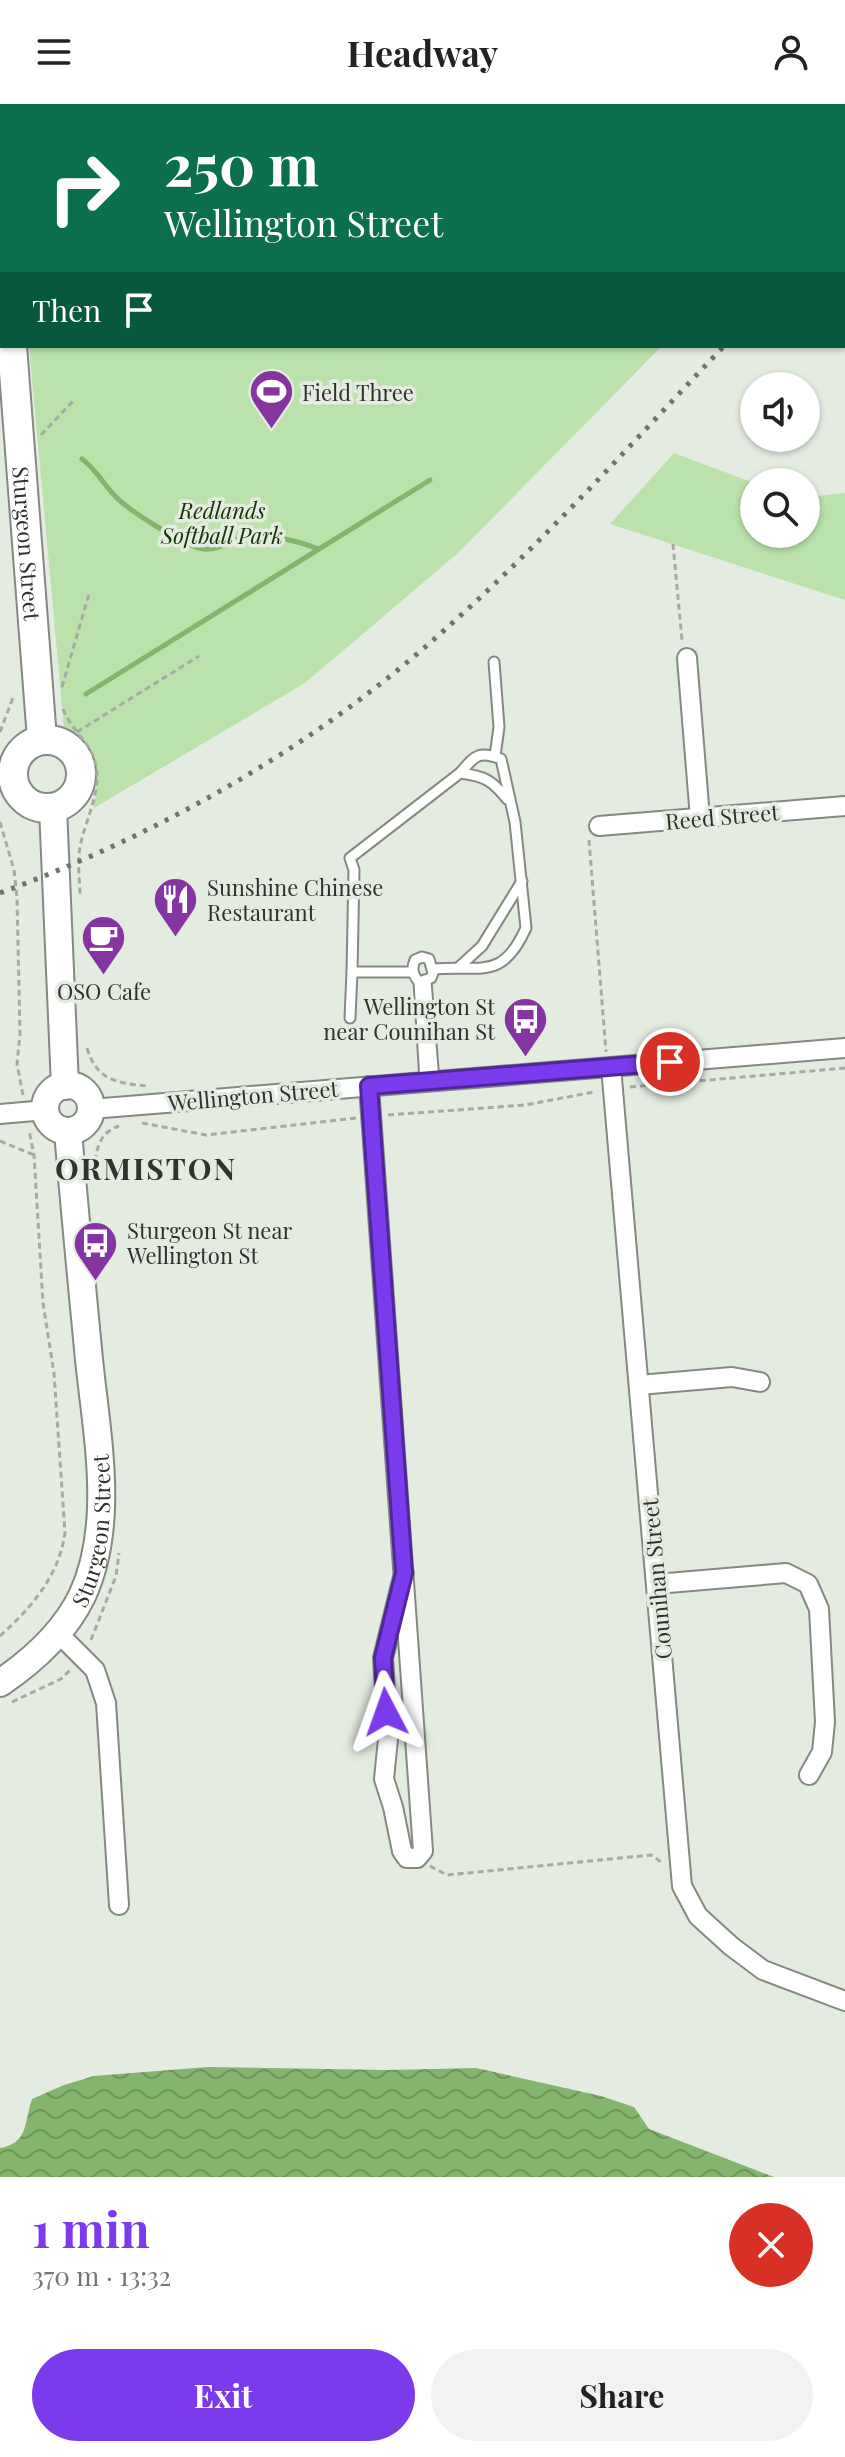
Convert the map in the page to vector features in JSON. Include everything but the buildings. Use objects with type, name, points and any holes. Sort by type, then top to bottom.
[{"type":"main road","name":"Sturgeon Street","points":[[12,348],[42,739]]},
{"type":"main road","points":[[42,739],[67,745],[78,759],[81,777],[75,794],[53,808],[30,804],[8,790],[17,756],[23,748],[42,739]]},
{"type":"street","points":[[687,658],[700,818]]},
{"type":"street","name":"Reed Street","points":[[599,826],[845,806]]},
{"type":"street","points":[[53,808],[65,1086]]},
{"type":"street","name":"Wellington Street","points":[[91,1109],[845,1048]]},
{"type":"street","name":"Counihan Street","points":[[611,1067],[682,1886],[698,1916],[763,1970],[845,2001]]},
{"type":"street","points":[[0,1114],[36,1111],[50,1095],[65,1086],[83,1091],[91,1102],[84,1125],[68,1131],[53,1125],[36,1111]]},
{"type":"street","points":[[369,1086],[404,1573],[423,1851],[417,1858],[407,1858],[402,1851],[384,1779],[388,1739],[383,1658],[404,1573]]},
{"type":"street","name":"Sturgeon Street","points":[[68,1131],[101,1503],[92,1568],[83,1594],[58,1633],[95,1670],[106,1703],[119,1905]]},
{"type":"street","points":[[639,1385],[732,1377],[760,1382]]},
{"type":"street","points":[[656,1584],[786,1573],[808,1584],[819,1609],[825,1722],[822,1752],[809,1775]]},
{"type":"street","points":[[0,1683],[26,1665],[58,1633]]},
{"type":"lane","points":[[494,662],[499,727],[495,756]]},
{"type":"lane","points":[[350,1018],[354,870],[350,858],[460,773],[474,756],[488,754],[501,759],[522,881],[526,928],[519,944],[500,965],[482,969],[433,969]]},
{"type":"lane","points":[[460,773],[481,776],[498,787],[510,802]]},
{"type":"lane","points":[[459,967],[482,946],[522,881]]},
{"type":"lane","points":[[413,972],[415,960],[422,957],[429,959],[433,969],[431,978],[423,982]]},
{"type":"lane","points":[[352,972],[413,972],[423,982],[430,1081]]},
{"type":"path","points":[[38,444],[48,425],[73,401]]},
{"type":"path","points":[[673,544],[679,630],[687,658]]},
{"type":"path","points":[[59,677],[60,691],[89,594]]},
{"type":"path","points":[[75,733],[199,656]]},
{"type":"path","points":[[62,707],[75,733],[87,745],[97,780],[79,852],[80,904]]},
{"type":"path","points":[[0,822],[14,870],[17,898],[20,1034],[17,1064],[36,1111],[34,1155],[43,1303],[54,1373],[65,1533],[62,1553],[50,1579],[20,1618],[0,1636]]},
{"type":"path","points":[[599,826],[588,827],[604,1044],[611,1067]]},
{"type":"path","points":[[86,1047],[102,1076],[152,1086]]},
{"type":"path","points":[[136,1121],[158,1128],[206,1135],[371,1117],[525,1105],[613,1089],[845,1068]]},
{"type":"path","points":[[94,1170],[97,1143],[113,1127],[126,1124]]},
{"type":"path","points":[[0,1141],[34,1155]]},
{"type":"path","points":[[0,1707],[61,1679],[83,1658],[116,1576],[120,1547]]},
{"type":"path","points":[[417,1858],[447,1875],[651,1855],[666,1866],[681,1865]]},
{"type":"green space","name":"Redlands Softball Park","points":[[29,348],[660,348],[458,553],[305,683],[94,808],[97,781],[95,762],[85,746],[64,728]]},
{"type":"green space","points":[[674,453],[740,478],[740,548],[820,548],[820,496],[845,493],[845,600],[610,524]]},
{"type":"water","points":[[208,2067],[476,2068],[601,2096],[634,2107],[649,2129],[774,2177],[0,2177],[0,2148],[21,2136],[32,2099],[94,2076]]},
{"type":"waterway","points":[[82,459],[132,510],[196,547],[210,549],[245,537],[263,536],[292,540],[318,549]]},
{"type":"waterway","points":[[86,694],[430,480]]},
{"type":"railway","points":[[0,893],[60,870],[176,815],[232,784],[340,714],[440,634],[514,565],[722,348]]},
{"type":"place","name":"Field Three","points":[[271,431]]},
{"type":"place","name":"Sunshine Chinese Restaurant","points":[[176,939]]},
{"type":"place","name":"OSO Cafe","points":[[104,977]]},
{"type":"place","name":"Wellington St near Counihan St","points":[[526,1058]]},
{"type":"place","name":"Sturgeon St near Wellington St","points":[[96,1282]]},
{"type":"district","name":"ORMISTON","points":[[146,1168]]},
{"type":"route","points":[[386,1712],[383,1658],[404,1573],[369,1086],[670,1062]]}]
